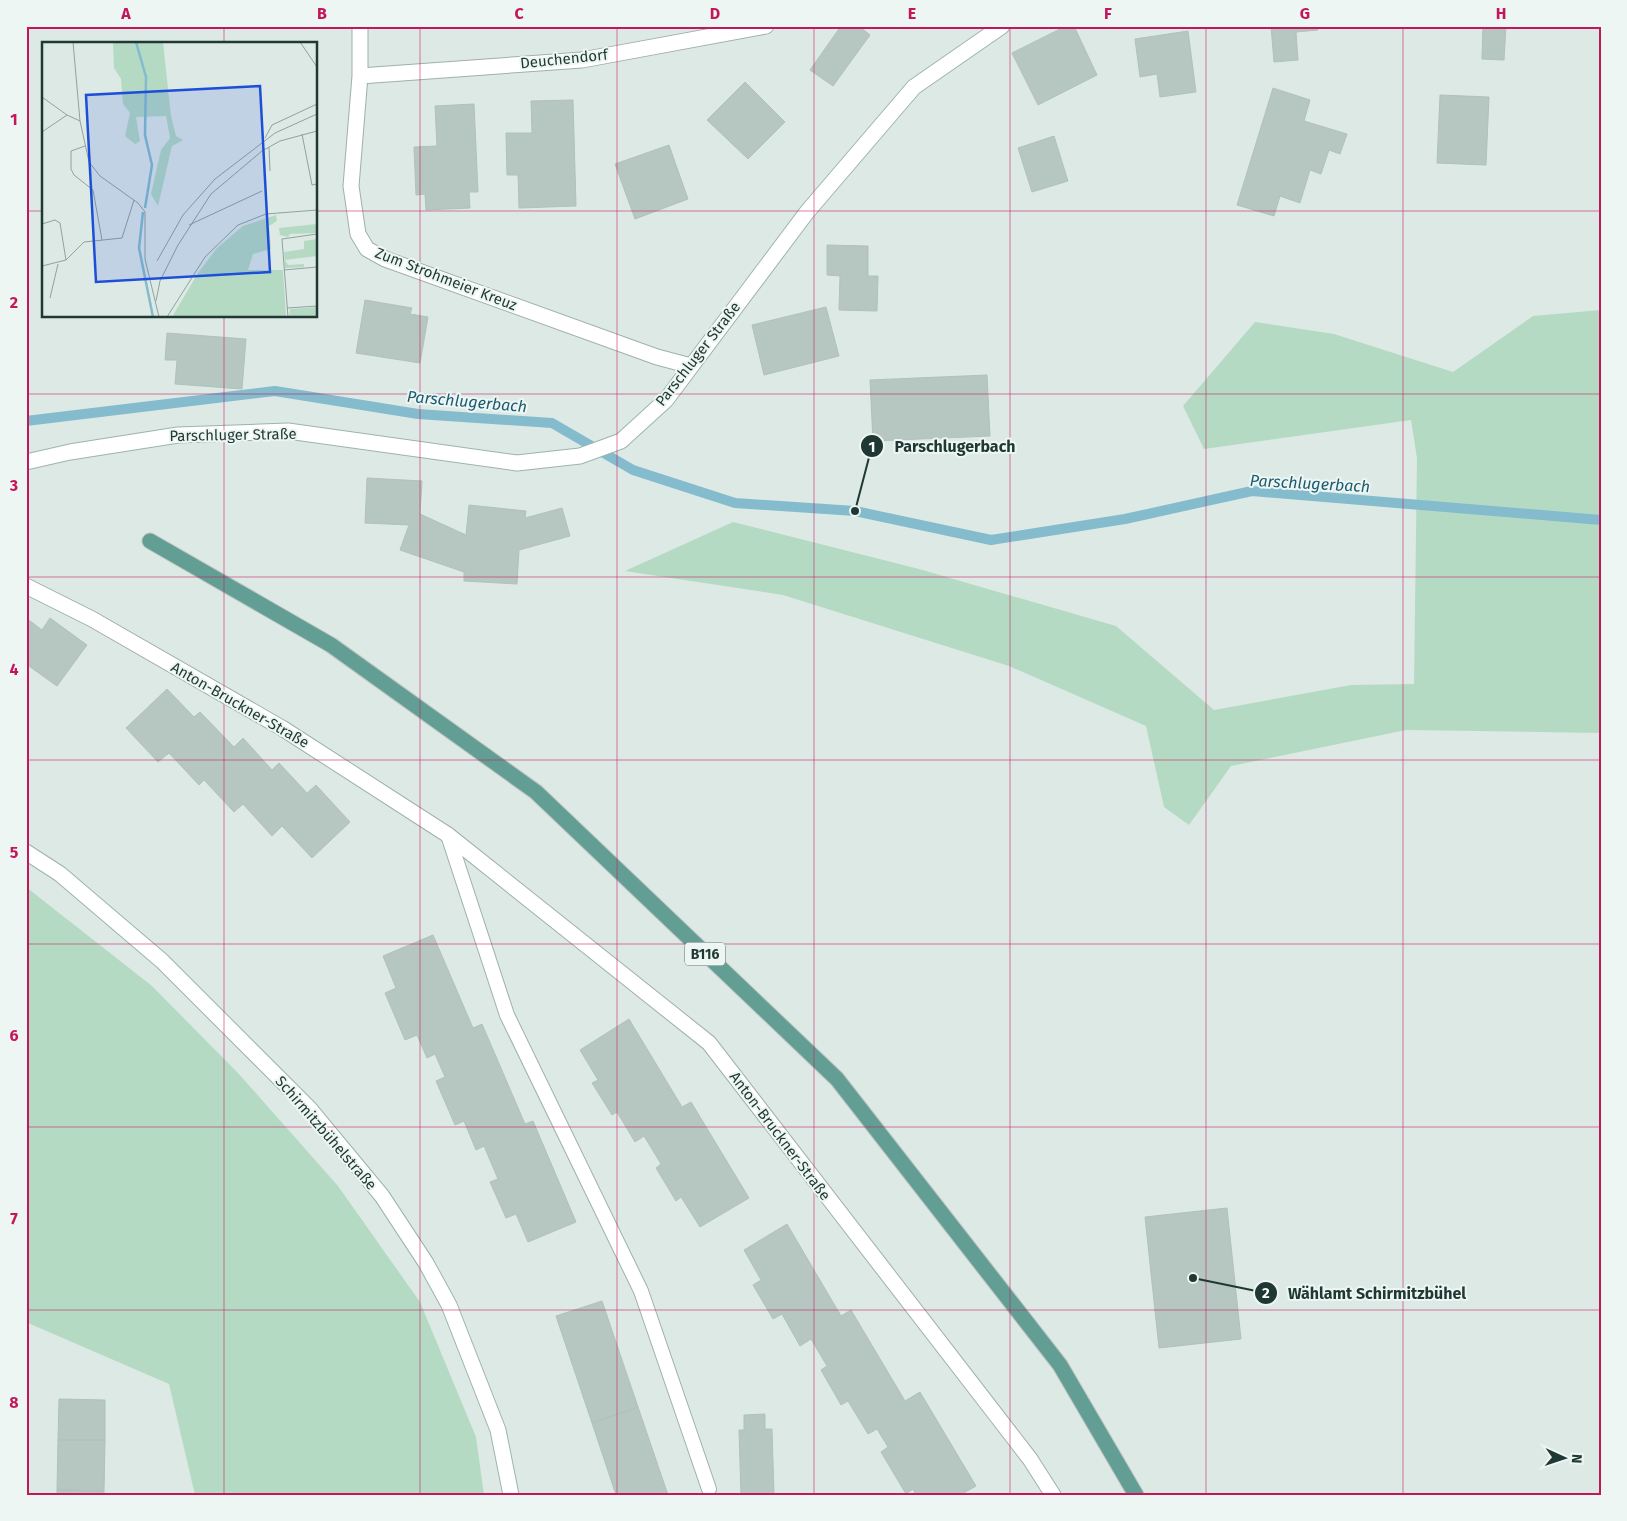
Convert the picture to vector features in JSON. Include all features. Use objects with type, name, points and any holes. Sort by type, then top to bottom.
[{"type":"main road","name":"B116","points":[[150,541],[331,645],[536,792],[836,1079],[1060,1365],[1136,1495]]},
{"type":"street","name":"Zum Strohmeier Kreuz","points":[[360,26],[360,76],[351,186],[358,234],[367,249],[385,259],[657,357],[691,366]]},
{"type":"street","name":"Deuchendorf","points":[[360,76],[582,60],[766,26]]},
{"type":"street","name":"Parschluger Straße","points":[[26,462],[70,452],[178,435],[288,431],[517,463],[580,456],[621,440],[666,400],[807,212],[914,88],[1002,26]]},
{"type":"street","name":"Anton-Bruckner-Straße","points":[[26,586],[92,619],[282,728],[448,835],[709,1043],[924,1325],[1030,1459],[1053,1495]]},
{"type":"street","name":"Schirmitzbühelstraße","points":[[26,852],[60,874],[162,961],[309,1108],[382,1196],[426,1264],[449,1305],[498,1430],[510,1495]]},
{"type":"lane","points":[[448,835],[507,1016],[641,1291],[709,1489]]},
{"type":"green space","points":[[1601,310],[1601,733],[1406,730],[1231,766],[1189,825],[1164,807],[1146,726],[1009,666],[783,595],[625,571],[733,522],[919,569],[1116,626],[1214,710],[1351,685],[1414,684],[1417,458],[1411,420],[1204,449],[1183,406],[1255,322],[1334,334],[1453,372],[1533,316]]},
{"type":"green space","points":[[26,887],[152,986],[238,1073],[338,1186],[420,1302],[476,1437],[484,1495],[195,1495],[169,1384],[28,1323],[26,1367]]},
{"type":"building","points":[[841,26],[859,26],[870,35],[833,86],[810,70]]},
{"type":"building","points":[[1066,26],[1074,26],[1097,75],[1038,105],[1012,53]]},
{"type":"building","points":[[1271,26],[1318,26],[1318,30],[1296,32],[1298,60],[1274,62]]},
{"type":"building","points":[[1483,26],[1506,26],[1504,60],[1482,59]]},
{"type":"building","points":[[1188,31],[1196,92],[1160,97],[1157,74],[1140,77],[1135,39]]},
{"type":"building","points":[[745,82],[785,122],[748,159],[707,120]]},
{"type":"building","points":[[1273,88],[1310,100],[1304,121],[1347,134],[1340,154],[1329,150],[1321,174],[1310,170],[1300,203],[1280,196],[1274,216],[1237,205]]},
{"type":"building","points":[[1440,95],[1489,97],[1486,165],[1437,163]]},
{"type":"building","points":[[573,100],[576,206],[519,208],[518,175],[507,175],[506,133],[532,133],[531,101]]},
{"type":"building","points":[[474,104],[478,192],[469,192],[470,208],[426,210],[425,194],[416,195],[414,147],[437,146],[435,106]]},
{"type":"building","points":[[1054,136],[1068,181],[1032,192],[1018,148]]},
{"type":"building","points":[[669,145],[688,199],[635,219],[615,164]]},
{"type":"building","points":[[827,245],[868,246],[868,276],[878,276],[877,311],[839,310],[840,276],[827,275]]},
{"type":"building","points":[[365,300],[412,308],[410,314],[428,317],[420,363],[356,353]]},
{"type":"building","points":[[826,307],[839,356],[764,375],[752,325]]},
{"type":"building","points":[[167,333],[246,339],[242,389],[175,384],[177,360],[165,360]]},
{"type":"building","points":[[987,375],[990,436],[873,441],[870,380]]},
{"type":"building","points":[[367,478],[422,481],[420,514],[466,535],[469,505],[526,511],[525,518],[562,508],[570,536],[519,550],[517,584],[464,581],[464,572],[400,550],[409,525],[365,523]]},
{"type":"building","points":[[26,618],[42,630],[50,618],[87,645],[57,686],[26,664]]},
{"type":"building","points":[[167,689],[194,717],[200,712],[234,747],[243,738],[272,770],[279,763],[307,793],[316,785],[350,822],[312,858],[282,826],[272,836],[243,804],[234,812],[204,780],[199,785],[169,753],[158,762],[126,728]]},
{"type":"building","points":[[433,935],[473,1028],[482,1024],[525,1124],[533,1121],[576,1222],[528,1242],[516,1214],[506,1218],[490,1182],[498,1179],[484,1146],[476,1150],[464,1121],[455,1125],[436,1081],[445,1077],[435,1054],[427,1058],[417,1035],[405,1040],[385,993],[396,988],[383,956]]},
{"type":"building","points":[[629,1019],[682,1107],[691,1102],[749,1198],[700,1227],[681,1197],[676,1201],[656,1168],[661,1164],[644,1136],[635,1142],[617,1112],[612,1115],[592,1083],[598,1080],[580,1050]]},
{"type":"building","points":[[1227,1208],[1241,1339],[1159,1348],[1145,1217]]},
{"type":"building","points":[[787,1224],[841,1316],[851,1310],[905,1401],[920,1392],[976,1486],[960,1495],[916,1495],[913,1489],[906,1494],[881,1452],[888,1447],[877,1429],[868,1434],[848,1401],[841,1405],[821,1370],[827,1366],[811,1339],[800,1346],[782,1314],[773,1319],[753,1285],[761,1280],[744,1250]]},
{"type":"building","points":[[602,1301],[638,1407],[592,1423],[556,1316]]},
{"type":"building","points":[[59,1399],[105,1400],[105,1440],[58,1440]]},
{"type":"building","points":[[638,1407],[668,1495],[616,1495],[592,1423]]},
{"type":"building","points":[[765,1414],[765,1429],[772,1429],[774,1495],[741,1495],[739,1430],[744,1430],[744,1415]]},
{"type":"building","points":[[58,1440],[105,1440],[104,1491],[57,1490]]},
{"type":"building","points":[[57,1490],[104,1491],[104,1495],[57,1495]]},
{"type":"waterway","name":"Parschlugerbach","points":[[26,421],[275,391],[418,414],[552,423],[633,470],[735,503],[855,511],[991,540],[1125,519],[1252,491],[1601,520]]},
{"type":"place","name":"Parschlugerbach","points":[[855,511]]},
{"type":"place","name":"Wählamt Schirmitzbühel","points":[[1193,1278]]}]
